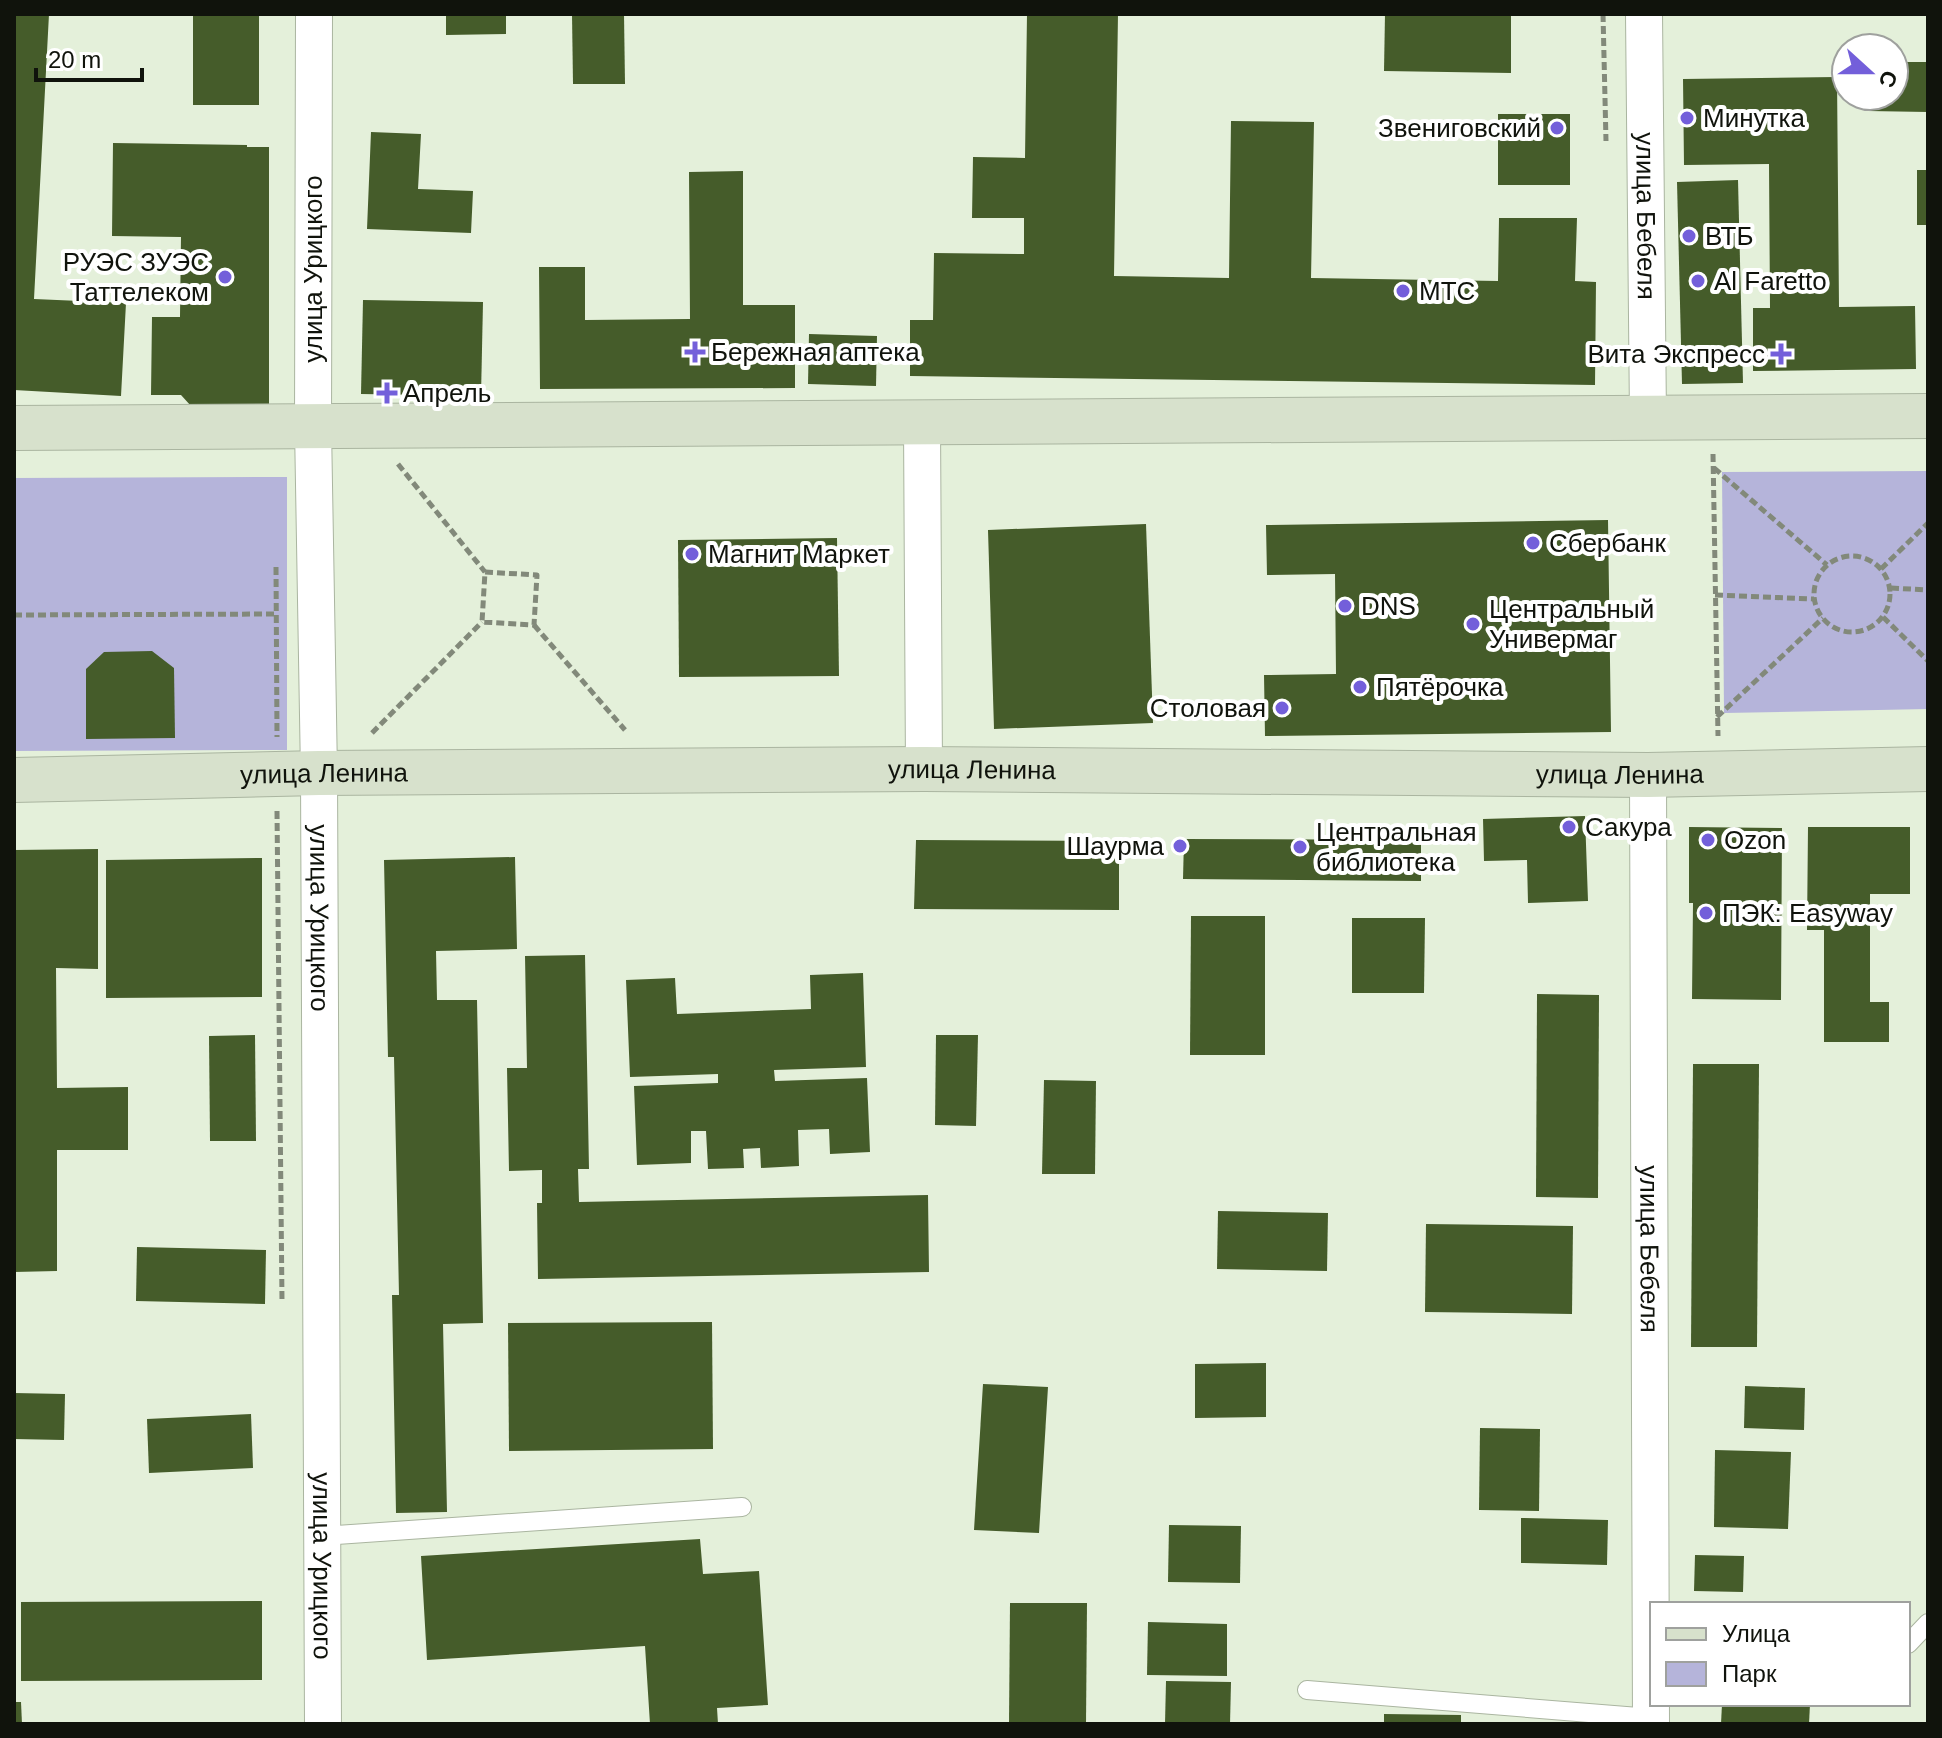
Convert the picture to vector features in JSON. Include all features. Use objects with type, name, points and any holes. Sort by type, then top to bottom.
[{"type":"street","name":"улица Урицкого","points":[[314,14],[313,427],[305,763],[322,1536],[323,1724]]},
{"type":"street","name":"улица Бебеля","points":[[1644,14],[1648,418]]},
{"type":"street","points":[[14,428],[1928,416]]},
{"type":"street","points":[[922,423],[924,769]]},
{"type":"street","name":"улица Ленина","points":[[14,780],[305,763],[660,771],[924,769],[1648,775],[1928,769]]},
{"type":"street","name":"улица Бебеля","points":[[1648,775],[1651,1602]]},
{"type":"lane","points":[[322,1536],[742,1507]]},
{"type":"lane","points":[[1910,1642],[1928,1623]]},
{"type":"lane","points":[[1307,1690],[1651,1721]]},
{"type":"path","points":[[1712,417],[1720,773]]},
{"type":"path","points":[[305,763],[370,735],[482,622],[485,572],[368,427]]},
{"type":"path","points":[[1713,468],[1827,565]]},
{"type":"path","points":[[1881,569],[1928,523]]},
{"type":"path","points":[[277,552],[275,614],[305,763],[282,1312]]},
{"type":"path","points":[[1848,555],[1862,556],[1881,569],[1891,588],[1890,603],[1883,617],[1872,627],[1857,632],[1842,631],[1829,624],[1819,613],[1814,599],[1815,583],[1821,570],[1833,560],[1848,555]]},
{"type":"path","points":[[485,572],[537,575],[534,625],[660,771]]},
{"type":"path","points":[[1891,588],[1928,590]]},
{"type":"path","points":[[1715,595],[1814,599]]},
{"type":"path","points":[[14,615],[275,614]]},
{"type":"path","points":[[1883,617],[1928,661]]},
{"type":"path","points":[[1717,717],[1823,618]]},
{"type":"path","points":[[482,622],[534,625]]},
{"type":"green space","points":[[1928,471],[1928,709],[1724,713],[1722,472]]},
{"type":"green space","points":[[287,477],[287,750],[14,751],[14,478]]},
{"type":"building","points":[[14,14],[49,14],[34,299],[126,303],[121,396],[14,390]]},
{"type":"building","points":[[193,14],[259,14],[259,105],[193,105]]},
{"type":"building","points":[[446,14],[506,14],[506,34],[446,35]]},
{"type":"building","points":[[572,14],[624,14],[625,84],[573,84]]},
{"type":"building","points":[[1027,14],[1118,14],[1114,276],[1229,278],[1231,121],[1314,122],[1311,278],[1498,281],[1499,218],[1577,218],[1575,281],[1596,282],[1595,385],[910,376],[910,320],[933,320],[934,253],[1024,254],[1024,218],[972,218],[973,157],[1025,158]]},
{"type":"building","points":[[1385,14],[1511,14],[1511,73],[1384,71]]},
{"type":"building","points":[[1910,62],[1928,62],[1928,112],[1910,112]]},
{"type":"building","points":[[1830,77],[1830,112],[1837,112],[1839,307],[1915,306],[1916,369],[1753,371],[1753,308],[1770,308],[1769,164],[1684,165],[1683,79]]},
{"type":"building","points":[[1498,114],[1570,114],[1570,185],[1498,185]]},
{"type":"building","points":[[371,132],[421,134],[418,189],[473,191],[471,233],[367,229]]},
{"type":"building","name":"РУЭС ЗУЭС Таттелеком","points":[[113,143],[269,147],[269,406],[191,406],[181,395],[151,395],[152,317],[180,317],[181,237],[112,236]]},
{"type":"building","points":[[1917,170],[1928,170],[1928,225],[1917,225]]},
{"type":"building","points":[[743,171],[743,305],[795,305],[795,388],[540,389],[539,267],[585,267],[585,320],[690,319],[689,172]]},
{"type":"building","points":[[1738,180],[1743,383],[1682,384],[1677,182]]},
{"type":"building","points":[[363,300],[483,302],[481,396],[361,394]]},
{"type":"building","points":[[809,334],[877,336],[876,386],[808,384]]},
{"type":"building","name":"Центральный Универмаг","points":[[1608,520],[1611,732],[1265,736],[1264,675],[1336,674],[1335,574],[1267,575],[1266,525]]},
{"type":"building","points":[[1146,524],[1153,723],[994,729],[988,530]]},
{"type":"building","points":[[837,538],[839,676],[679,677],[678,540]]},
{"type":"building","points":[[152,651],[174,668],[175,738],[86,739],[86,669],[104,652]]},
{"type":"building","points":[[1585,816],[1588,901],[1528,903],[1527,860],[1484,861],[1483,819]]},
{"type":"building","points":[[1689,827],[1782,828],[1781,1000],[1692,999],[1693,903],[1689,903]]},
{"type":"building","points":[[1808,827],[1910,827],[1910,894],[1870,894],[1870,1002],[1889,1002],[1889,1042],[1824,1042],[1824,930],[1807,930]]},
{"type":"building","points":[[1184,839],[1421,840],[1421,881],[1183,879]]},
{"type":"building","points":[[916,840],[1119,841],[1119,910],[914,909]]},
{"type":"building","points":[[98,849],[98,969],[56,968],[57,1088],[128,1087],[128,1150],[57,1150],[57,1271],[14,1272],[14,850]]},
{"type":"building","points":[[515,857],[517,949],[436,951],[437,1000],[477,1000],[483,1323],[443,1324],[447,1512],[396,1513],[392,1295],[399,1295],[394,1057],[388,1057],[384,860]]},
{"type":"building","points":[[262,858],[262,997],[106,998],[106,860]]},
{"type":"building","points":[[1191,916],[1265,916],[1265,1055],[1190,1055]]},
{"type":"building","points":[[1352,918],[1425,918],[1424,993],[1352,993]]},
{"type":"building","points":[[585,955],[589,1169],[578,1169],[579,1202],[928,1195],[929,1272],[538,1279],[537,1203],[542,1203],[542,1170],[509,1171],[507,1068],[527,1068],[525,956]]},
{"type":"building","points":[[863,973],[866,1067],[774,1070],[775,1081],[867,1078],[870,1152],[830,1154],[829,1129],[798,1130],[799,1166],[761,1168],[760,1148],[743,1149],[744,1168],[708,1169],[706,1131],[691,1131],[691,1163],[637,1165],[634,1086],[718,1083],[718,1074],[630,1077],[626,980],[675,978],[677,1014],[811,1009],[810,975]]},
{"type":"building","points":[[1537,994],[1599,995],[1598,1198],[1536,1197]]},
{"type":"building","points":[[255,1035],[256,1141],[210,1141],[209,1036]]},
{"type":"building","points":[[936,1035],[978,1035],[976,1126],[935,1125]]},
{"type":"building","points":[[1693,1064],[1759,1064],[1757,1347],[1691,1347]]},
{"type":"building","points":[[1044,1080],[1096,1081],[1095,1174],[1042,1174]]},
{"type":"building","points":[[1218,1211],[1328,1213],[1327,1271],[1217,1269]]},
{"type":"building","points":[[1426,1224],[1573,1226],[1572,1314],[1425,1312]]},
{"type":"building","points":[[137,1247],[266,1250],[265,1304],[136,1301]]},
{"type":"building","points":[[712,1322],[713,1449],[509,1451],[508,1323]]},
{"type":"building","points":[[1266,1363],[1266,1417],[1195,1418],[1195,1364]]},
{"type":"building","points":[[983,1384],[1048,1387],[1039,1533],[974,1530]]},
{"type":"building","points":[[1745,1386],[1805,1388],[1804,1430],[1744,1428]]},
{"type":"building","points":[[14,1393],[65,1394],[64,1440],[14,1439]]},
{"type":"building","points":[[251,1414],[253,1468],[149,1473],[147,1419]]},
{"type":"building","points":[[1480,1428],[1540,1429],[1539,1511],[1479,1510]]},
{"type":"building","points":[[1715,1450],[1791,1452],[1788,1529],[1714,1527]]},
{"type":"building","points":[[1521,1518],[1608,1520],[1607,1565],[1521,1563]]},
{"type":"building","points":[[1169,1525],[1241,1526],[1240,1583],[1168,1582]]},
{"type":"building","points":[[700,1539],[703,1574],[759,1571],[768,1705],[717,1708],[718,1724],[650,1724],[645,1646],[427,1660],[421,1556]]},
{"type":"building","points":[[1695,1555],[1744,1556],[1743,1592],[1694,1591]]},
{"type":"building","points":[[262,1601],[262,1680],[21,1681],[21,1602]]},
{"type":"building","points":[[1010,1603],[1087,1603],[1086,1724],[1009,1724]]},
{"type":"building","points":[[1148,1622],[1227,1624],[1227,1676],[1147,1675]]},
{"type":"building","points":[[1166,1681],[1231,1682],[1230,1724],[1165,1724]]},
{"type":"building","points":[[14,1702],[21,1702],[22,1724],[14,1724]]},
{"type":"building","points":[[1722,1706],[1810,1706],[1809,1724],[1721,1724]]},
{"type":"building","points":[[1384,1714],[1461,1715],[1461,1724],[1384,1724]]},
{"type":"place","name":"Минутка","points":[[1687,118]]},
{"type":"place","name":"Звениговский","points":[[1557,128]]},
{"type":"place","name":"ВТБ","points":[[1689,236]]},
{"type":"place","name":"РУЭС ЗУЭС Таттелеком","points":[[225,277]]},
{"type":"place","name":"Al Faretto","points":[[1698,281]]},
{"type":"place","name":"МТС","points":[[1403,291]]},
{"type":"place","name":"Бережная аптека","points":[[695,352]]},
{"type":"place","name":"Вита Экспресс","points":[[1781,354]]},
{"type":"place","name":"Апрель","points":[[387,393]]},
{"type":"place","name":"Сбербанк","points":[[1533,543]]},
{"type":"place","name":"Магнит Маркет","points":[[692,554]]},
{"type":"place","name":"DNS","points":[[1345,606]]},
{"type":"place","name":"Центральный Универмаг","points":[[1473,624]]},
{"type":"place","name":"Пятёрочка","points":[[1360,687]]},
{"type":"place","name":"Столовая","points":[[1282,708]]},
{"type":"place","name":"Сакура","points":[[1569,827]]},
{"type":"place","name":"Ozon","points":[[1708,840]]},
{"type":"place","name":"Шаурма","points":[[1180,846]]},
{"type":"place","name":"Центральная библиотека","points":[[1300,847]]},
{"type":"place","name":"ПЭК: Easyway","points":[[1706,913]]}]
